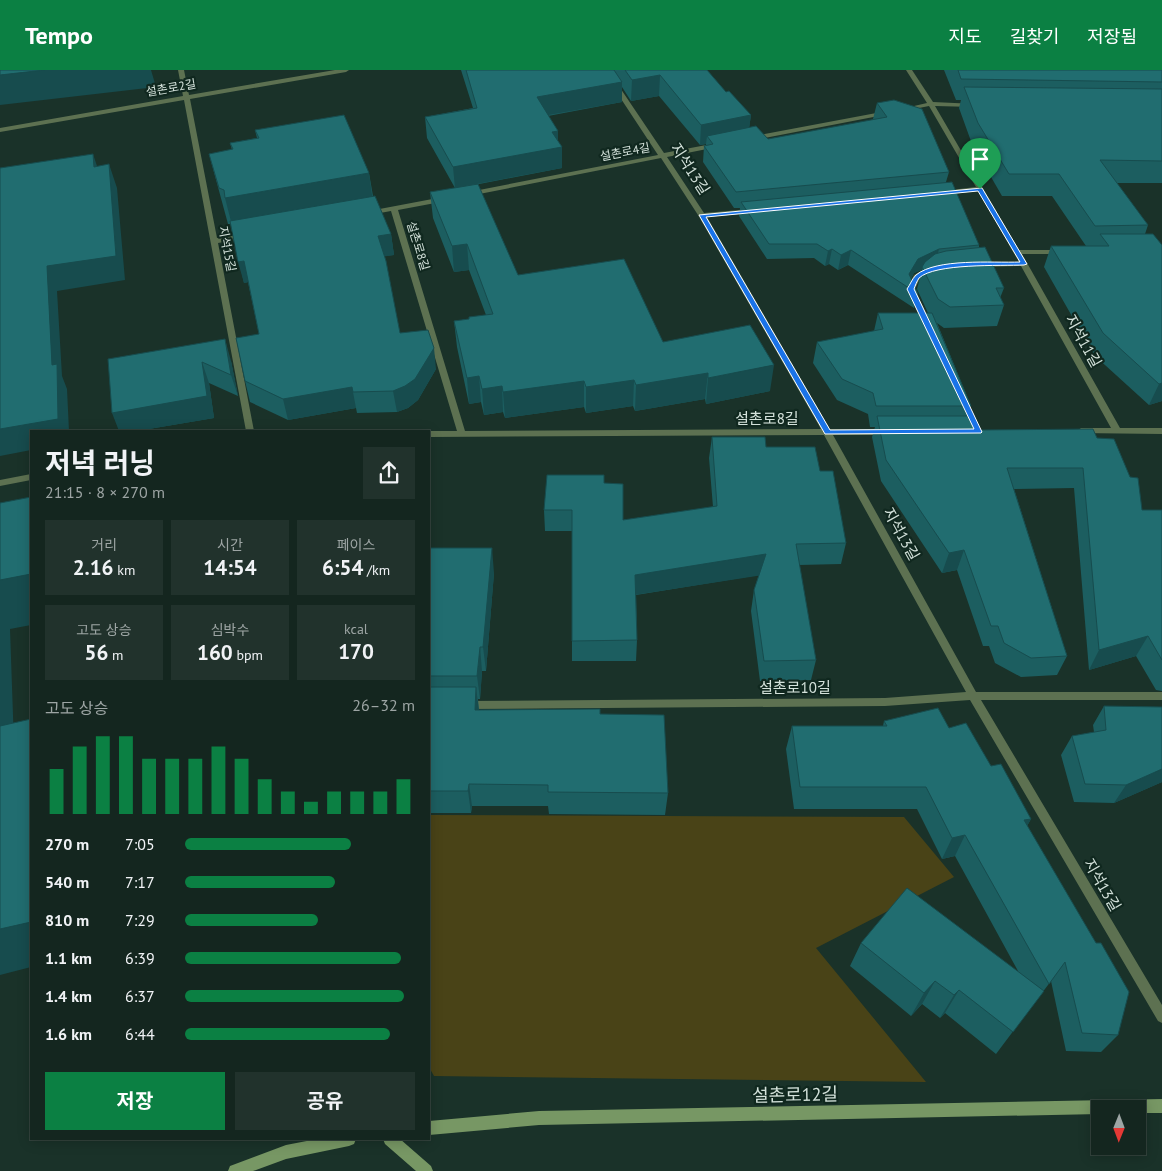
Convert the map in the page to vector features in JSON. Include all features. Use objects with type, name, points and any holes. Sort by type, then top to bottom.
[{"type":"street","name":"지석15길","points":[[181,70],[250,430]]},
{"type":"street","name":"설촌로2길","points":[[0,130],[346,70]]},
{"type":"street","name":"지석13길","points":[[605,70],[702,215],[828,432],[973,696],[1162,1017]]},
{"type":"street","name":"지석11길","points":[[909,70],[1018,252],[1117,431]]},
{"type":"street","points":[[750,139],[931,104],[979,105]]},
{"type":"street","name":"설촌로4길","points":[[461,195],[721,145]]},
{"type":"street","points":[[930,194],[980,189]]},
{"type":"street","points":[[365,214],[452,197]]},
{"type":"street","name":"설촌로8길","points":[[394,208],[462,434]]},
{"type":"street","points":[[702,215],[762,210]]},
{"type":"street","points":[[214,241],[252,234]]},
{"type":"street","points":[[1018,252],[1066,252]]},
{"type":"street","points":[[968,266],[1024,264]]},
{"type":"street","points":[[932,334],[911,289],[917,278],[930,270],[940,268]]},
{"type":"street","points":[[1068,431],[1162,431]]},
{"type":"street","name":"설촌로8길","points":[[430,434],[894,432]]},
{"type":"street","points":[[0,483],[30,477]]},
{"type":"street","name":"설촌로10길","points":[[458,705],[885,702],[973,696],[1162,696]]},
{"type":"street","name":"설촌로12길","points":[[430,1128],[539,1118],[1162,1106]]},
{"type":"street","points":[[235,1171],[286,1152],[344,1140]]},
{"type":"street","points":[[391,1140],[426,1171]]},
{"type":"shaded area","points":[[430,815],[904,817],[954,877],[816,948],[926,1082],[434,1076],[430,1069]]},
{"type":"building","points":[[0,70],[45,70],[0,75]]},
{"type":"building","points":[[466,70],[614,70],[622,82],[537,97],[558,131],[552,132],[562,147],[453,167],[425,117],[477,108]]},
{"type":"building","points":[[625,70],[707,70],[726,92],[729,91],[751,115],[701,125],[660,75],[632,80]]},
{"type":"building","points":[[958,70],[1162,70],[1162,82],[961,79]]},
{"type":"building","points":[[964,87],[1162,89],[1162,161],[1100,160],[1148,225],[1095,226],[1059,174],[1009,174],[978,123]]},
{"type":"building","points":[[894,100],[922,109],[949,172],[736,192],[704,146],[713,144],[707,136],[756,126],[768,139],[887,117],[877,103]]},
{"type":"building","points":[[344,115],[369,173],[225,198],[224,190],[219,188],[209,154],[233,149],[230,143],[259,138],[255,130]]},
{"type":"building","points":[[93,154],[94,167],[109,164],[116,256],[47,266],[52,365],[57,364],[58,419],[0,429],[0,168]]},
{"type":"building","points":[[952,182],[979,245],[939,249],[918,259],[909,274],[918,294],[851,250],[841,255],[832,249],[828,251],[817,244],[769,244],[741,202]]},
{"type":"building","points":[[478,184],[518,275],[624,259],[663,342],[750,325],[774,365],[708,378],[708,373],[636,385],[634,380],[586,387],[584,381],[503,392],[502,386],[482,389],[479,376],[467,378],[454,321],[493,314],[467,244],[452,246],[430,192]]},
{"type":"building","points":[[375,196],[391,234],[378,236],[386,261],[400,333],[428,330],[434,348],[415,379],[393,391],[353,392],[352,387],[283,399],[245,381],[236,338],[259,334],[244,261],[238,262],[230,221]]},
{"type":"building","points":[[1100,234],[1153,234],[1162,245],[1162,383],[1159,384],[1103,333],[1051,246],[1109,246]]},
{"type":"building","points":[[985,247],[1004,288],[996,288],[1004,305],[950,307],[938,299],[922,267],[925,262],[935,254],[946,251]]},
{"type":"building","points":[[878,313],[932,313],[971,406],[876,406],[873,393],[842,379],[817,342],[883,329]]},
{"type":"building","points":[[225,339],[231,375],[202,362],[207,396],[112,413],[108,359]]},
{"type":"building","points":[[877,416],[974,416],[980,430],[1093,429],[1097,438],[1114,439],[1130,477],[1138,478],[1142,510],[1162,510],[1162,660],[1148,636],[1099,650],[1083,468],[1007,468],[1067,656],[1031,658],[1004,643],[998,626],[991,626],[964,550],[949,553],[886,460]]},
{"type":"building","points":[[712,437],[765,437],[766,447],[815,447],[820,471],[833,471],[846,543],[796,544],[816,660],[764,661],[754,590],[766,554],[635,575],[637,640],[572,641],[572,510],[544,510],[547,475],[604,475],[604,483],[623,484],[623,520],[717,506]]},
{"type":"building","points":[[30,497],[30,574],[0,580],[0,503]]},
{"type":"building","points":[[430,548],[492,548],[483,647],[480,647],[477,676],[430,676]]},
{"type":"building","points":[[430,687],[476,687],[475,710],[600,709],[600,714],[664,715],[668,793],[548,792],[548,785],[469,784],[468,791],[430,791]]},
{"type":"building","points":[[1104,706],[1162,707],[1162,769],[1126,785],[1085,784],[1072,736],[1106,730]]},
{"type":"building","points":[[938,708],[949,728],[966,723],[991,766],[1001,764],[1031,819],[1024,820],[1096,943],[1101,943],[1129,992],[1118,1035],[1082,1033],[1065,962],[1049,984],[965,835],[952,838],[926,787],[800,787],[792,726],[887,726],[884,721]]},
{"type":"building","points":[[30,719],[30,922],[0,929],[0,726]]},
{"type":"building","points":[[907,888],[1044,991],[1013,1032],[959,990],[954,995],[935,981],[924,993],[861,943]]},
{"type":"route","points":[[980,189],[1024,264],[949,266],[930,270],[917,278],[911,289],[979,432],[828,432],[702,215],[980,189]]}]
